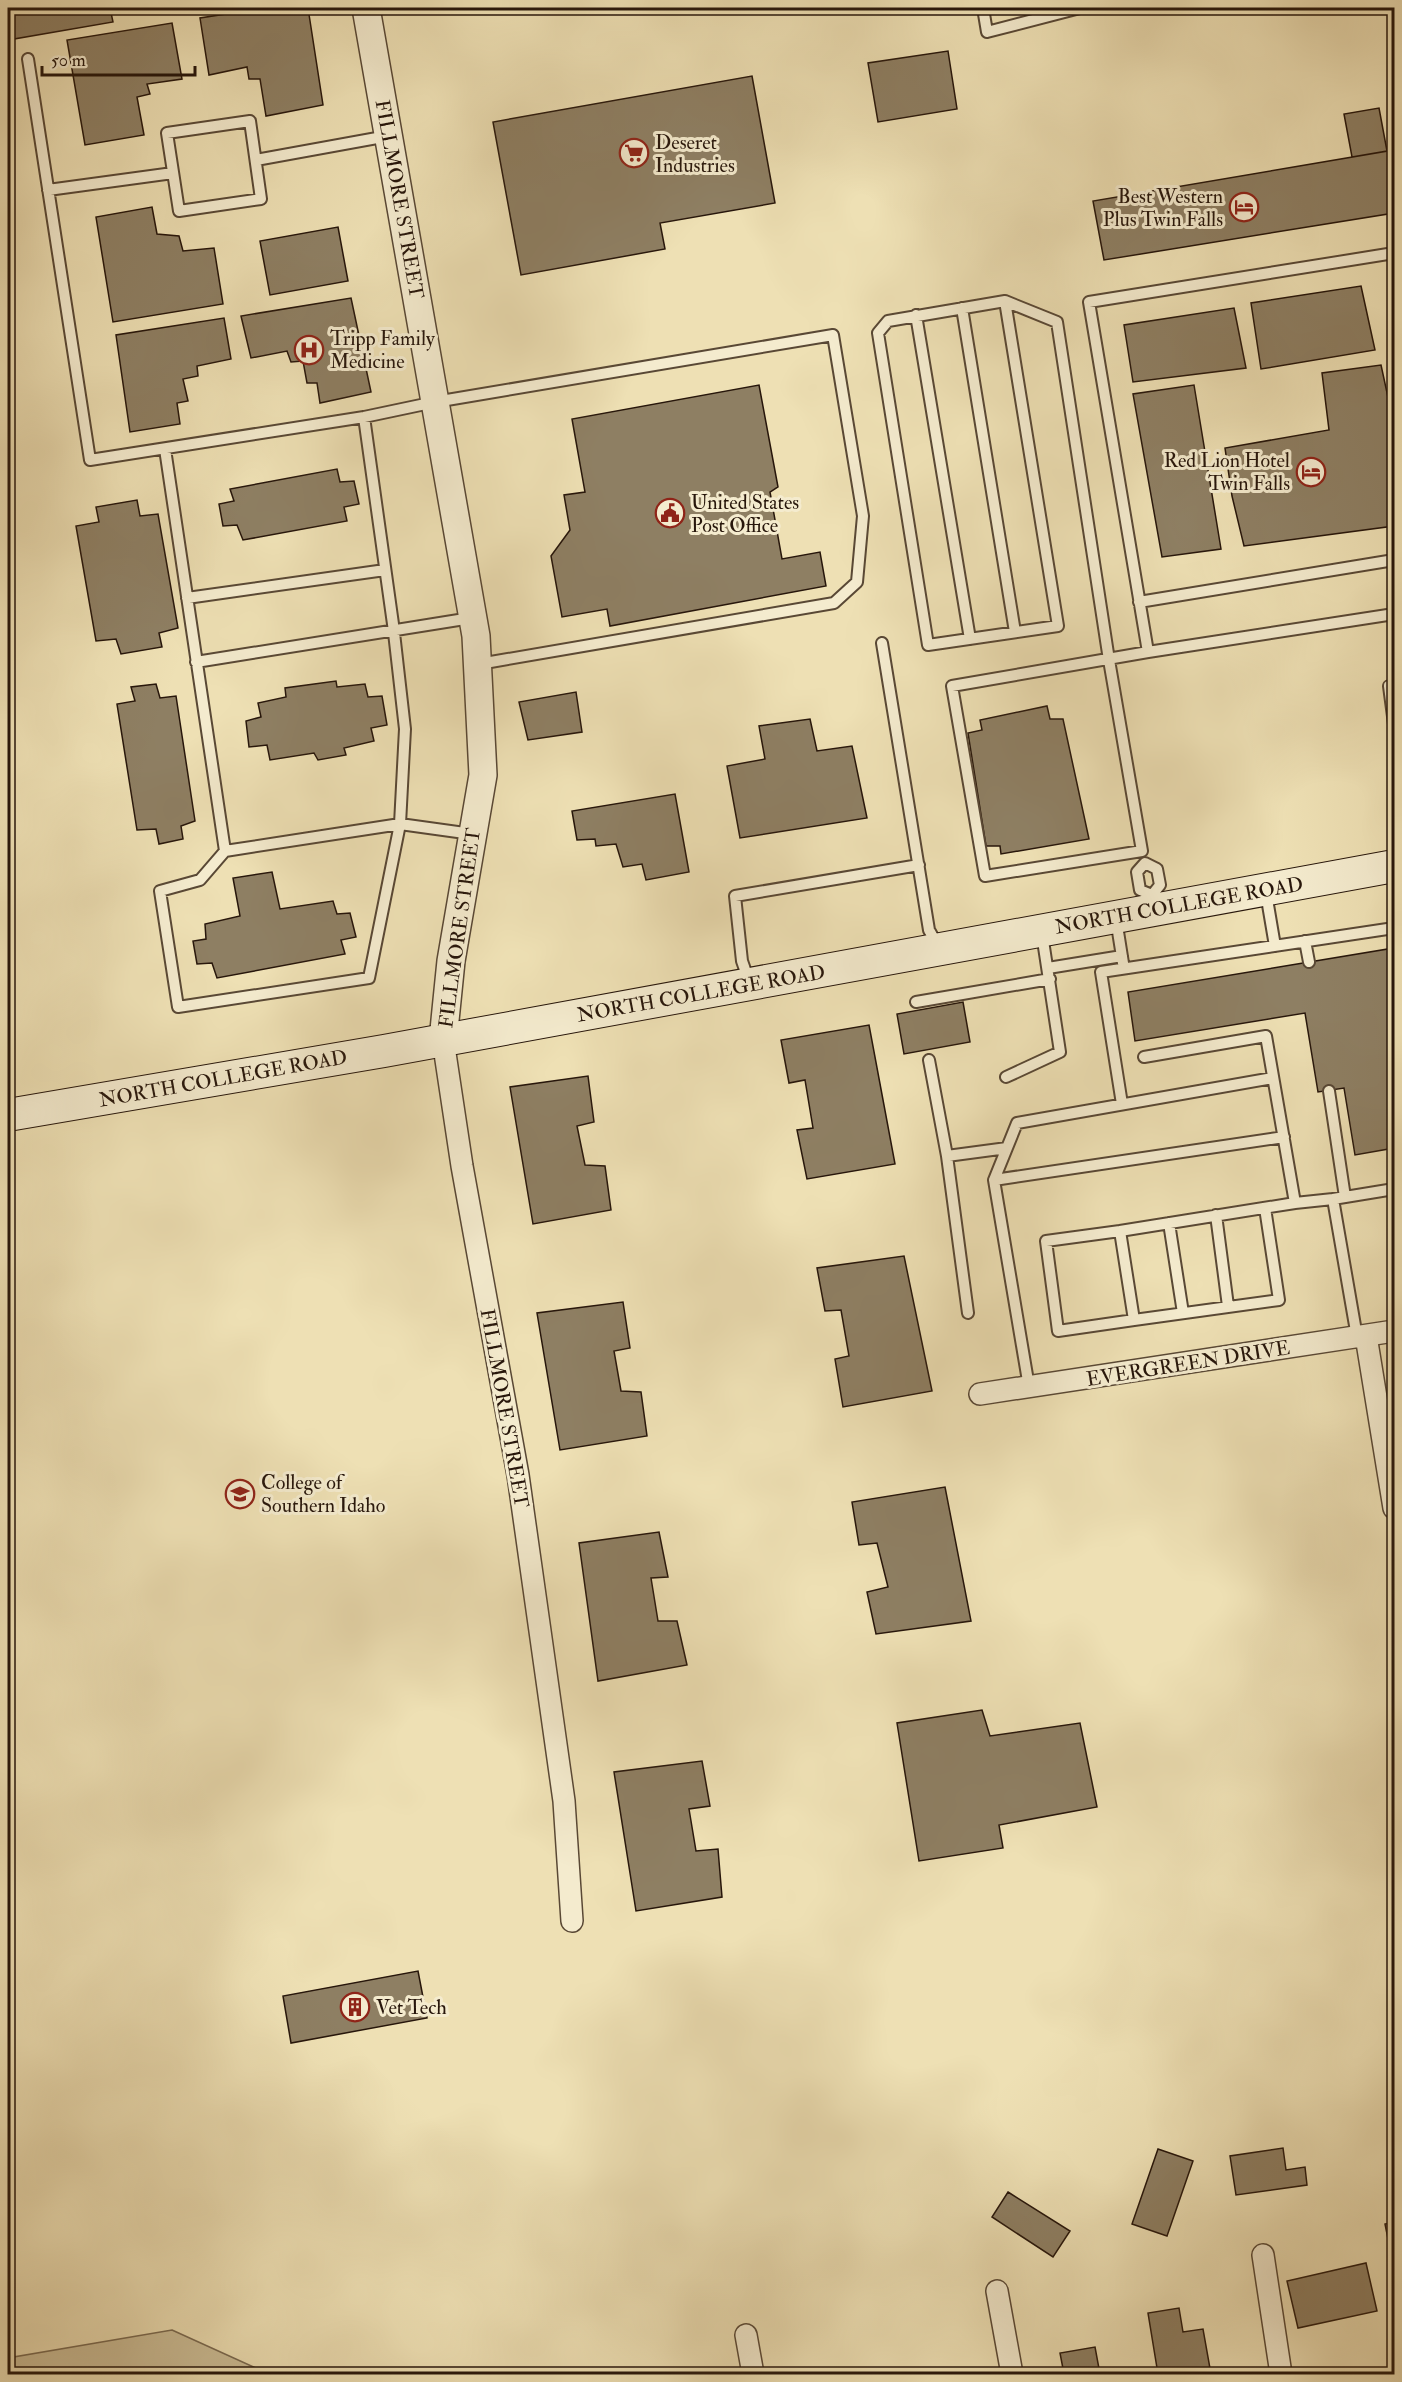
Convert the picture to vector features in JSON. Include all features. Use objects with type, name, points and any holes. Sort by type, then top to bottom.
[{"type":"main road","name":"NORTH COLLEGE ROAD","points":[[8,1115],[443,1040],[1042,931],[1116,917],[1153,902],[1265,890],[1395,866]]},
{"type":"street","name":"FILLMORE STREET","points":[[366,8],[473,617],[478,664],[483,775],[451,961],[443,1040],[462,1166],[518,1475],[564,1801],[572,1921]]},
{"type":"street","name":"EVERGREEN DRIVE","points":[[981,1394],[1395,1331]]},
{"type":"street","points":[[1362,1337],[1395,1508]]},
{"type":"street","points":[[1263,2255],[1281,2374]]},
{"type":"street","points":[[997,2291],[1012,2374]]},
{"type":"street","points":[[746,2335],[753,2374]]},
{"type":"lane","points":[[983,8],[987,32],[1080,8]]},
{"type":"lane","points":[[28,59],[90,460],[364,417],[435,402],[833,334],[864,516],[857,582],[834,603],[478,664]]},
{"type":"lane","points":[[250,121],[256,160],[261,199],[179,211],[167,133],[250,121]]},
{"type":"lane","points":[[256,160],[390,136]]},
{"type":"lane","points":[[48,190],[173,173]]},
{"type":"lane","points":[[1148,652],[1089,302],[1395,253]]},
{"type":"lane","points":[[1005,301],[1058,626],[928,645],[878,333],[888,321],[1005,301],[1057,322],[1109,660],[1142,851],[1145,863],[1157,869],[1160,885],[1153,902],[1140,890],[1137,872],[1145,863]]},
{"type":"lane","points":[[962,308],[1016,632]]},
{"type":"lane","points":[[916,315],[970,639]]},
{"type":"lane","points":[[364,417],[394,630],[405,729],[400,824],[369,978],[178,1007],[160,891],[200,880],[225,851],[400,824],[473,834]]},
{"type":"lane","points":[[165,449],[225,851]]},
{"type":"lane","points":[[1139,602],[1395,560]]},
{"type":"lane","points":[[187,598],[385,570]]},
{"type":"lane","points":[[1142,851],[986,876],[952,686],[1148,652],[1395,614]]},
{"type":"lane","points":[[196,662],[473,617]]},
{"type":"lane","points":[[882,643],[929,930],[940,949]]},
{"type":"lane","points":[[1392,686],[1395,723]]},
{"type":"lane","points":[[750,984],[742,961],[735,896],[919,865]]},
{"type":"lane","points":[[1265,890],[1275,946]]},
{"type":"lane","points":[[1116,917],[1124,969]]},
{"type":"lane","points":[[1122,1104],[1101,972],[1395,928]]},
{"type":"lane","points":[[1006,1077],[1060,1052],[1042,931]]},
{"type":"lane","points":[[1305,941],[1309,962]]},
{"type":"lane","points":[[916,1002],[1122,956]]},
{"type":"lane","points":[[1144,1057],[1266,1036],[1295,1203]]},
{"type":"lane","points":[[929,1060],[947,1156],[968,1312]]},
{"type":"lane","points":[[1029,1387],[994,1180],[1017,1123],[1273,1078]]},
{"type":"lane","points":[[1329,1091],[1345,1197]]},
{"type":"lane","points":[[994,1180],[1284,1137]]},
{"type":"lane","points":[[947,1156],[1007,1148]]},
{"type":"lane","points":[[1265,1208],[1279,1300],[1058,1330],[1046,1241],[1120,1231],[1216,1215],[1395,1189]]},
{"type":"lane","points":[[1333,1199],[1362,1337]]},
{"type":"lane","points":[[1216,1215],[1228,1306]]},
{"type":"lane","points":[[1169,1223],[1183,1313]]},
{"type":"lane","points":[[1120,1231],[1134,1320]]},
{"type":"lane","points":[[1395,1244],[1395,1252]]},
{"type":"shaded area","points":[[172,2330],[269,2374],[8,2374],[8,2358]]},
{"type":"building","points":[[8,8],[110,8],[113,22],[8,40]]},
{"type":"building","points":[[266,8],[308,8],[323,105],[266,116],[260,79],[249,79],[247,67],[209,75],[200,18]]},
{"type":"building","points":[[172,23],[182,79],[147,84],[150,94],[137,97],[144,135],[85,145],[67,40]]},
{"type":"building","points":[[948,51],[957,109],[878,122],[868,63]]},
{"type":"building","points":[[752,76],[775,203],[660,223],[665,249],[521,275],[493,122]]},
{"type":"building","points":[[1379,108],[1387,151],[1352,157],[1344,114]]},
{"type":"building","name":"Best Western Plus Twin Falls","points":[[1394,150],[1394,213],[1104,260],[1093,201]]},
{"type":"building","points":[[152,207],[157,234],[179,236],[183,251],[214,248],[223,304],[113,322],[96,217]]},
{"type":"building","points":[[338,227],[348,281],[270,295],[260,241]]},
{"type":"building","points":[[1361,286],[1375,350],[1261,369],[1251,303]]},
{"type":"building","points":[[351,298],[371,392],[320,403],[317,383],[307,383],[303,361],[291,362],[287,351],[251,358],[241,316]]},
{"type":"building","points":[[1234,308],[1246,368],[1133,382],[1124,325]]},
{"type":"building","points":[[224,318],[231,359],[197,366],[198,376],[183,379],[188,401],[177,403],[180,424],[130,432],[116,335]]},
{"type":"building","name":"Red Lion Hotel Twin Falls","points":[[1381,365],[1394,425],[1394,526],[1244,546],[1232,496],[1225,448],[1329,430],[1322,373]]},
{"type":"building","name":"United States Post Office","points":[[759,385],[778,487],[770,492],[782,559],[820,552],[826,586],[610,626],[607,609],[562,617],[551,556],[570,530],[564,495],[585,492],[572,419]]},
{"type":"building","name":"Red Lion Hotel Twin Falls","points":[[1194,385],[1221,549],[1162,557],[1133,394]]},
{"type":"building","points":[[337,469],[340,482],[354,481],[359,504],[344,507],[347,521],[243,540],[237,525],[223,526],[219,504],[234,501],[230,489]]},
{"type":"building","points":[[137,500],[140,516],[158,514],[178,628],[159,633],[162,647],[121,654],[116,639],[96,641],[76,526],[99,522],[96,507]]},
{"type":"building","points":[[336,681],[337,687],[365,684],[368,697],[382,696],[387,725],[371,728],[374,741],[344,748],[346,755],[318,760],[314,753],[270,760],[267,745],[249,747],[246,721],[261,717],[258,703],[286,697],[285,688]]},
{"type":"building","points":[[156,684],[160,698],[176,696],[195,821],[181,826],[183,839],[159,844],[156,829],[137,830],[117,704],[135,701],[131,687]]},
{"type":"building","points":[[576,692],[582,732],[528,740],[519,702]]},
{"type":"building","points":[[1047,706],[1050,719],[1063,719],[1089,839],[1001,854],[1000,846],[986,846],[968,733],[982,730],[980,720]]},
{"type":"building","points":[[810,719],[817,751],[852,746],[867,818],[740,838],[727,766],[765,759],[759,726]]},
{"type":"building","points":[[675,794],[689,872],[646,880],[642,864],[623,867],[616,844],[596,846],[595,839],[577,840],[572,811]]},
{"type":"building","points":[[272,872],[280,909],[333,901],[337,914],[350,913],[356,937],[341,940],[345,954],[217,978],[212,963],[197,964],[193,941],[206,939],[205,924],[240,916],[233,878]]},
{"type":"building","points":[[1394,948],[1394,1148],[1355,1155],[1344,1088],[1318,1092],[1305,1013],[1135,1041],[1128,992]]},
{"type":"building","points":[[963,1002],[970,1042],[904,1054],[897,1014]]},
{"type":"building","points":[[869,1025],[895,1164],[807,1179],[797,1130],[813,1128],[805,1080],[789,1083],[781,1040]]},
{"type":"building","points":[[588,1076],[594,1122],[577,1126],[585,1165],[605,1166],[611,1210],[533,1224],[510,1087]]},
{"type":"building","points":[[904,1256],[932,1391],[843,1407],[835,1359],[849,1356],[841,1310],[825,1311],[817,1268]]},
{"type":"building","points":[[623,1302],[630,1348],[614,1351],[621,1391],[641,1392],[647,1436],[560,1450],[537,1313]]},
{"type":"building","points":[[945,1487],[971,1621],[876,1634],[867,1592],[888,1587],[877,1543],[859,1545],[852,1502]]},
{"type":"building","points":[[659,1532],[668,1577],[651,1578],[658,1621],[677,1621],[687,1665],[598,1681],[579,1543]]},
{"type":"building","points":[[982,1710],[990,1736],[1080,1723],[1097,1807],[999,1825],[1003,1848],[919,1861],[897,1723]]},
{"type":"building","points":[[702,1761],[710,1806],[689,1809],[696,1851],[718,1849],[722,1897],[636,1911],[614,1772]]},
{"type":"building","name":"Vet Tech","points":[[418,1971],[427,2018],[291,2043],[283,1996]]},
{"type":"building","points":[[1283,2148],[1286,2170],[1305,2167],[1307,2185],[1236,2195],[1230,2156]]},
{"type":"building","points":[[1158,2149],[1193,2161],[1167,2236],[1132,2224]]},
{"type":"building","points":[[1008,2192],[1070,2231],[1053,2257],[992,2217]]},
{"type":"building","points":[[1394,2222],[1394,2269],[1385,2224]]},
{"type":"building","points":[[1366,2263],[1377,2311],[1298,2328],[1287,2281]]},
{"type":"building","points":[[1179,2308],[1183,2332],[1203,2329],[1211,2374],[1158,2374],[1148,2313]]},
{"type":"building","points":[[1095,2347],[1100,2374],[1064,2374],[1060,2353]]},
{"type":"place","name":"Deseret Industries","points":[[634,153]]},
{"type":"place","name":"Best Western Plus Twin Falls","points":[[1244,207]]},
{"type":"place","name":"Tripp Family Medicine","points":[[309,350]]},
{"type":"place","name":"Red Lion Hotel Twin Falls","points":[[1311,472]]},
{"type":"place","name":"United States Post Office","points":[[670,513]]},
{"type":"place","name":"College of Southern Idaho","points":[[240,1494]]},
{"type":"place","name":"Vet Tech","points":[[355,2007]]}]
